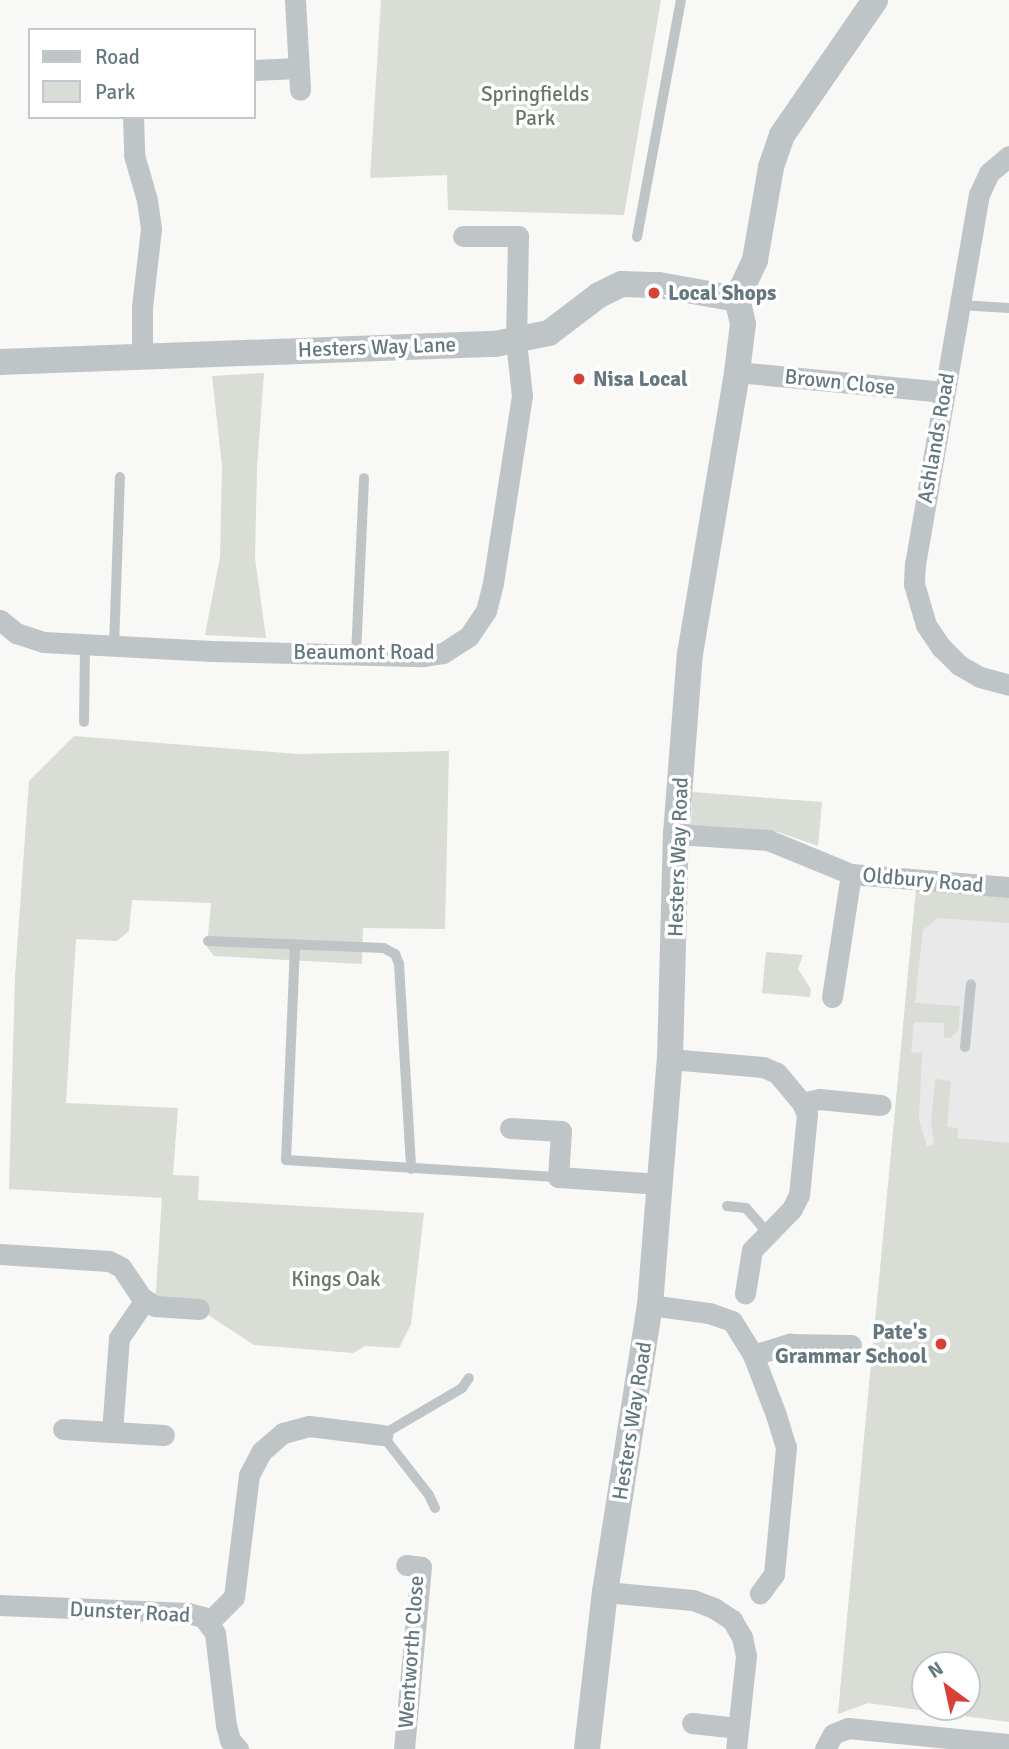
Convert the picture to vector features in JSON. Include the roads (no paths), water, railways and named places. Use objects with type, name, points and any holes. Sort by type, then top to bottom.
[{"type":"street","points":[[296,0],[300,90]]},
{"type":"street","points":[[737,299],[755,260],[771,167],[782,135],[875,0]]},
{"type":"street","points":[[256,70],[299,68]]},
{"type":"street","points":[[133,119],[134,155],[147,200],[151,229],[142,307],[142,357]]},
{"type":"street","name":"Ashlands Road","points":[[1009,156],[989,173],[979,194],[915,563],[914,584],[926,625],[941,647],[959,665],[981,677],[1009,685]]},
{"type":"street","name":"Beaumont Road","points":[[0,620],[30,639],[114,647],[424,656],[443,653],[469,636],[486,611],[522,396],[516,341],[519,236],[463,236]]},
{"type":"street","name":"Hesters Way Lane","points":[[0,362],[516,341],[549,333],[599,295],[622,284],[659,285],[737,299]]},
{"type":"street","name":"Hesters Way Road","points":[[587,1749],[605,1592],[650,1305],[670,1059],[676,834],[690,654],[737,372],[743,324],[737,299]]},
{"type":"street","name":"Brown Close","points":[[737,372],[944,392]]},
{"type":"street","name":"Oldbury Road","points":[[676,834],[768,840],[851,874],[1009,887]]},
{"type":"street","points":[[832,997],[851,874]]},
{"type":"street","points":[[670,1059],[763,1067],[786,1080],[803,1103],[807,1127],[799,1195],[793,1209],[752,1250],[748,1261],[745,1293]]},
{"type":"street","points":[[803,1103],[819,1099],[881,1105]]},
{"type":"street","points":[[510,1128],[561,1131],[558,1177],[660,1184]]},
{"type":"street","points":[[0,1254],[109,1261],[126,1273],[145,1300],[155,1306],[200,1309]]},
{"type":"street","points":[[112,1432],[119,1338],[145,1300]]},
{"type":"street","points":[[650,1305],[722,1316],[741,1331],[753,1355],[786,1447],[774,1574],[760,1593]]},
{"type":"street","points":[[753,1355],[790,1344],[851,1345]]},
{"type":"street","points":[[209,1622],[234,1597],[249,1475],[262,1451],[283,1433],[309,1426],[382,1435]]},
{"type":"street","points":[[63,1429],[164,1435]]},
{"type":"street","name":"Wentworth Close","points":[[404,1749],[421,1567],[406,1565]]},
{"type":"street","points":[[605,1592],[693,1600],[714,1608],[732,1620],[742,1637],[746,1656],[737,1738],[692,1723]]},
{"type":"street","name":"Dunster Road","points":[[0,1605],[188,1613],[203,1617],[215,1633],[228,1736],[238,1749]]},
{"type":"street","points":[[825,1749],[837,1731],[855,1728],[1009,1744]]},
{"type":"lane","points":[[637,237],[681,0]]},
{"type":"lane","points":[[959,305],[1009,309]]},
{"type":"lane","points":[[114,647],[120,477]]},
{"type":"lane","points":[[356,655],[364,478]]},
{"type":"lane","points":[[84,722],[85,646]]},
{"type":"lane","points":[[208,941],[384,948],[395,954],[399,964],[411,1168]]},
{"type":"lane","points":[[295,946],[286,1160],[558,1177]]},
{"type":"lane","points":[[965,1047],[971,984]]},
{"type":"lane","points":[[727,1206],[746,1209],[768,1233]]},
{"type":"lane","points":[[435,1508],[429,1495],[382,1435],[462,1388],[468,1378]]},
{"type":"place","name":"Local Shops","points":[[654,293]]},
{"type":"place","name":"Nisa Local","points":[[579,379]]},
{"type":"place","name":"Pate's Grammar School","points":[[941,1344]]},
{"type":"park label","name":"Springfields Park","points":[[535,106]]},
{"type":"park label","name":"Kings Oak","points":[[336,1279]]}]
